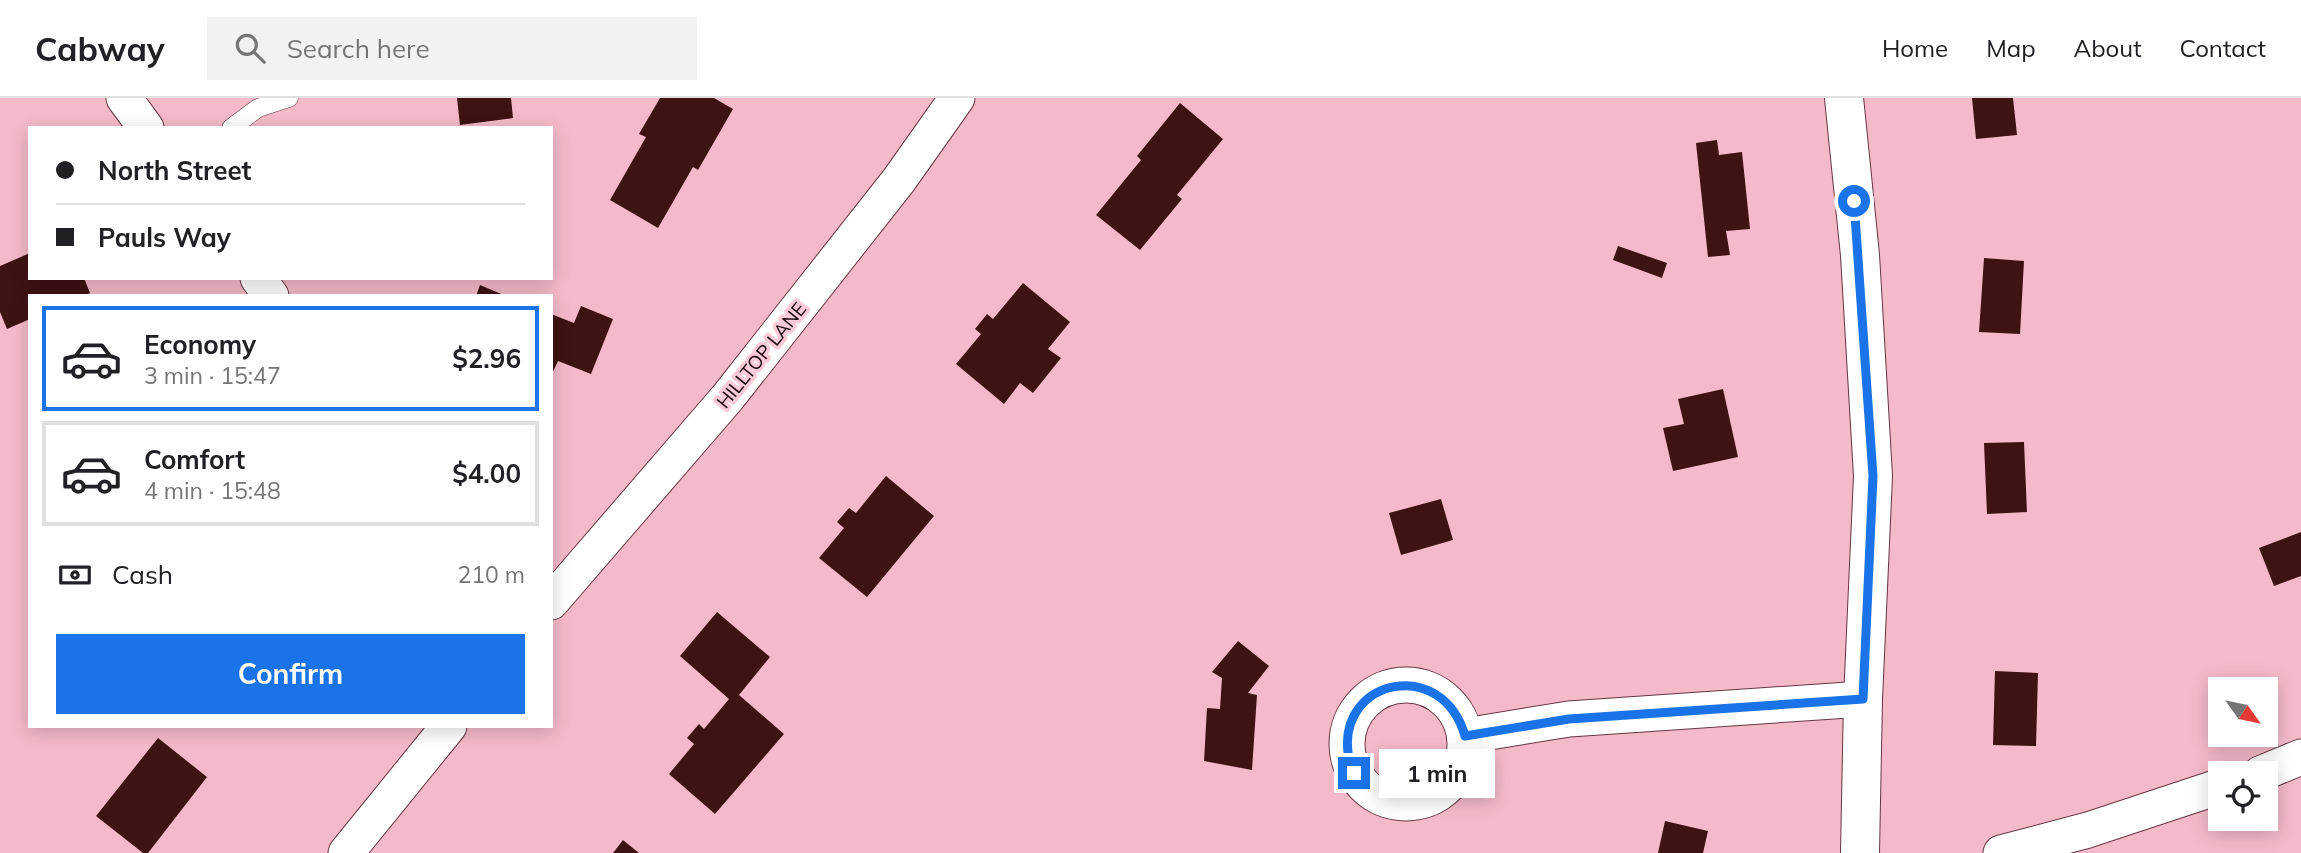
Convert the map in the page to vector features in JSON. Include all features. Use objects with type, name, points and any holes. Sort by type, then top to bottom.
[{"type":"street","points":[[124,98],[145,126]]},
{"type":"street","name":"HILLTOP LANE","points":[[553,600],[728,397],[899,180],[957,98]]},
{"type":"street","points":[[1844,98],[1860,255],[1873,476],[1863,699],[1860,853]]},
{"type":"street","points":[[1465,736],[1569,719],[1863,699]]},
{"type":"street","points":[[346,853],[447,728]]},
{"type":"street","points":[[2278,767],[2301,757]]},
{"type":"street","points":[[2001,853],[2088,830],[2208,790]]},
{"type":"lane","points":[[234,126],[258,108],[289,98]]},
{"type":"building","points":[[457,98],[511,98],[513,118],[460,125]]},
{"type":"building","points":[[660,98],[714,98],[733,109],[698,170],[693,167],[658,228],[610,200],[646,137],[639,134]]},
{"type":"building","points":[[1972,98],[2013,98],[2017,135],[1976,139]]},
{"type":"building","points":[[1180,103],[1223,139],[1177,195],[1182,199],[1140,250],[1096,215],[1141,160],[1137,156]]},
{"type":"building","points":[[1717,140],[1719,155],[1742,152],[1750,229],[1726,231],[1730,255],[1708,257],[1696,143]]},
{"type":"building","points":[[1618,246],[1667,263],[1662,278],[1613,260]]},
{"type":"building","points":[[28,254],[28,280],[85,280],[90,293],[28,294],[28,320],[7,329],[0,312],[0,266]]},
{"type":"building","points":[[1984,258],[2024,261],[2020,334],[1979,332]]},
{"type":"building","points":[[1023,283],[1070,322],[1048,349],[1061,358],[1033,393],[1020,383],[1004,404],[956,364],[981,334],[975,329],[987,314],[993,319]]},
{"type":"building","points":[[480,285],[501,294],[477,294]]},
{"type":"building","points":[[581,306],[613,319],[591,374],[558,361],[553,372],[553,315],[574,323]]},
{"type":"building","points":[[1723,389],[1738,457],[1673,471],[1663,428],[1684,424],[1678,399]]},
{"type":"building","points":[[2024,442],[2027,512],[1987,514],[1984,443]]},
{"type":"building","points":[[886,476],[934,516],[867,597],[819,558],[844,528],[837,522],[849,508],[856,513]]},
{"type":"building","points":[[1441,499],[1453,540],[1401,555],[1389,513]]},
{"type":"building","points":[[2301,532],[2301,576],[2274,586],[2259,548]]},
{"type":"building","points":[[717,612],[770,657],[739,695],[784,734],[715,814],[669,774],[694,744],[687,738],[699,724],[704,729],[729,699],[680,656]]},
{"type":"building","points":[[1238,641],[1269,666],[1248,693],[1257,695],[1252,770],[1204,761],[1207,708],[1220,709],[1222,678],[1212,672]]},
{"type":"building","points":[[1995,671],[2038,673],[2036,746],[1993,745]]},
{"type":"building","points":[[158,738],[207,777],[148,853],[143,853],[96,816]]},
{"type":"building","points":[[1665,821],[1708,831],[1703,853],[1658,853]]},
{"type":"building","points":[[623,840],[639,853],[613,853]]},
{"type":"route","points":[[1354,773],[1348,753],[1348,733],[1354,715],[1366,701],[1399,685],[1418,686],[1435,692],[1449,703],[1460,718],[1465,736],[1569,719],[1863,699],[1873,476],[1860,255],[1854,201]]}]
